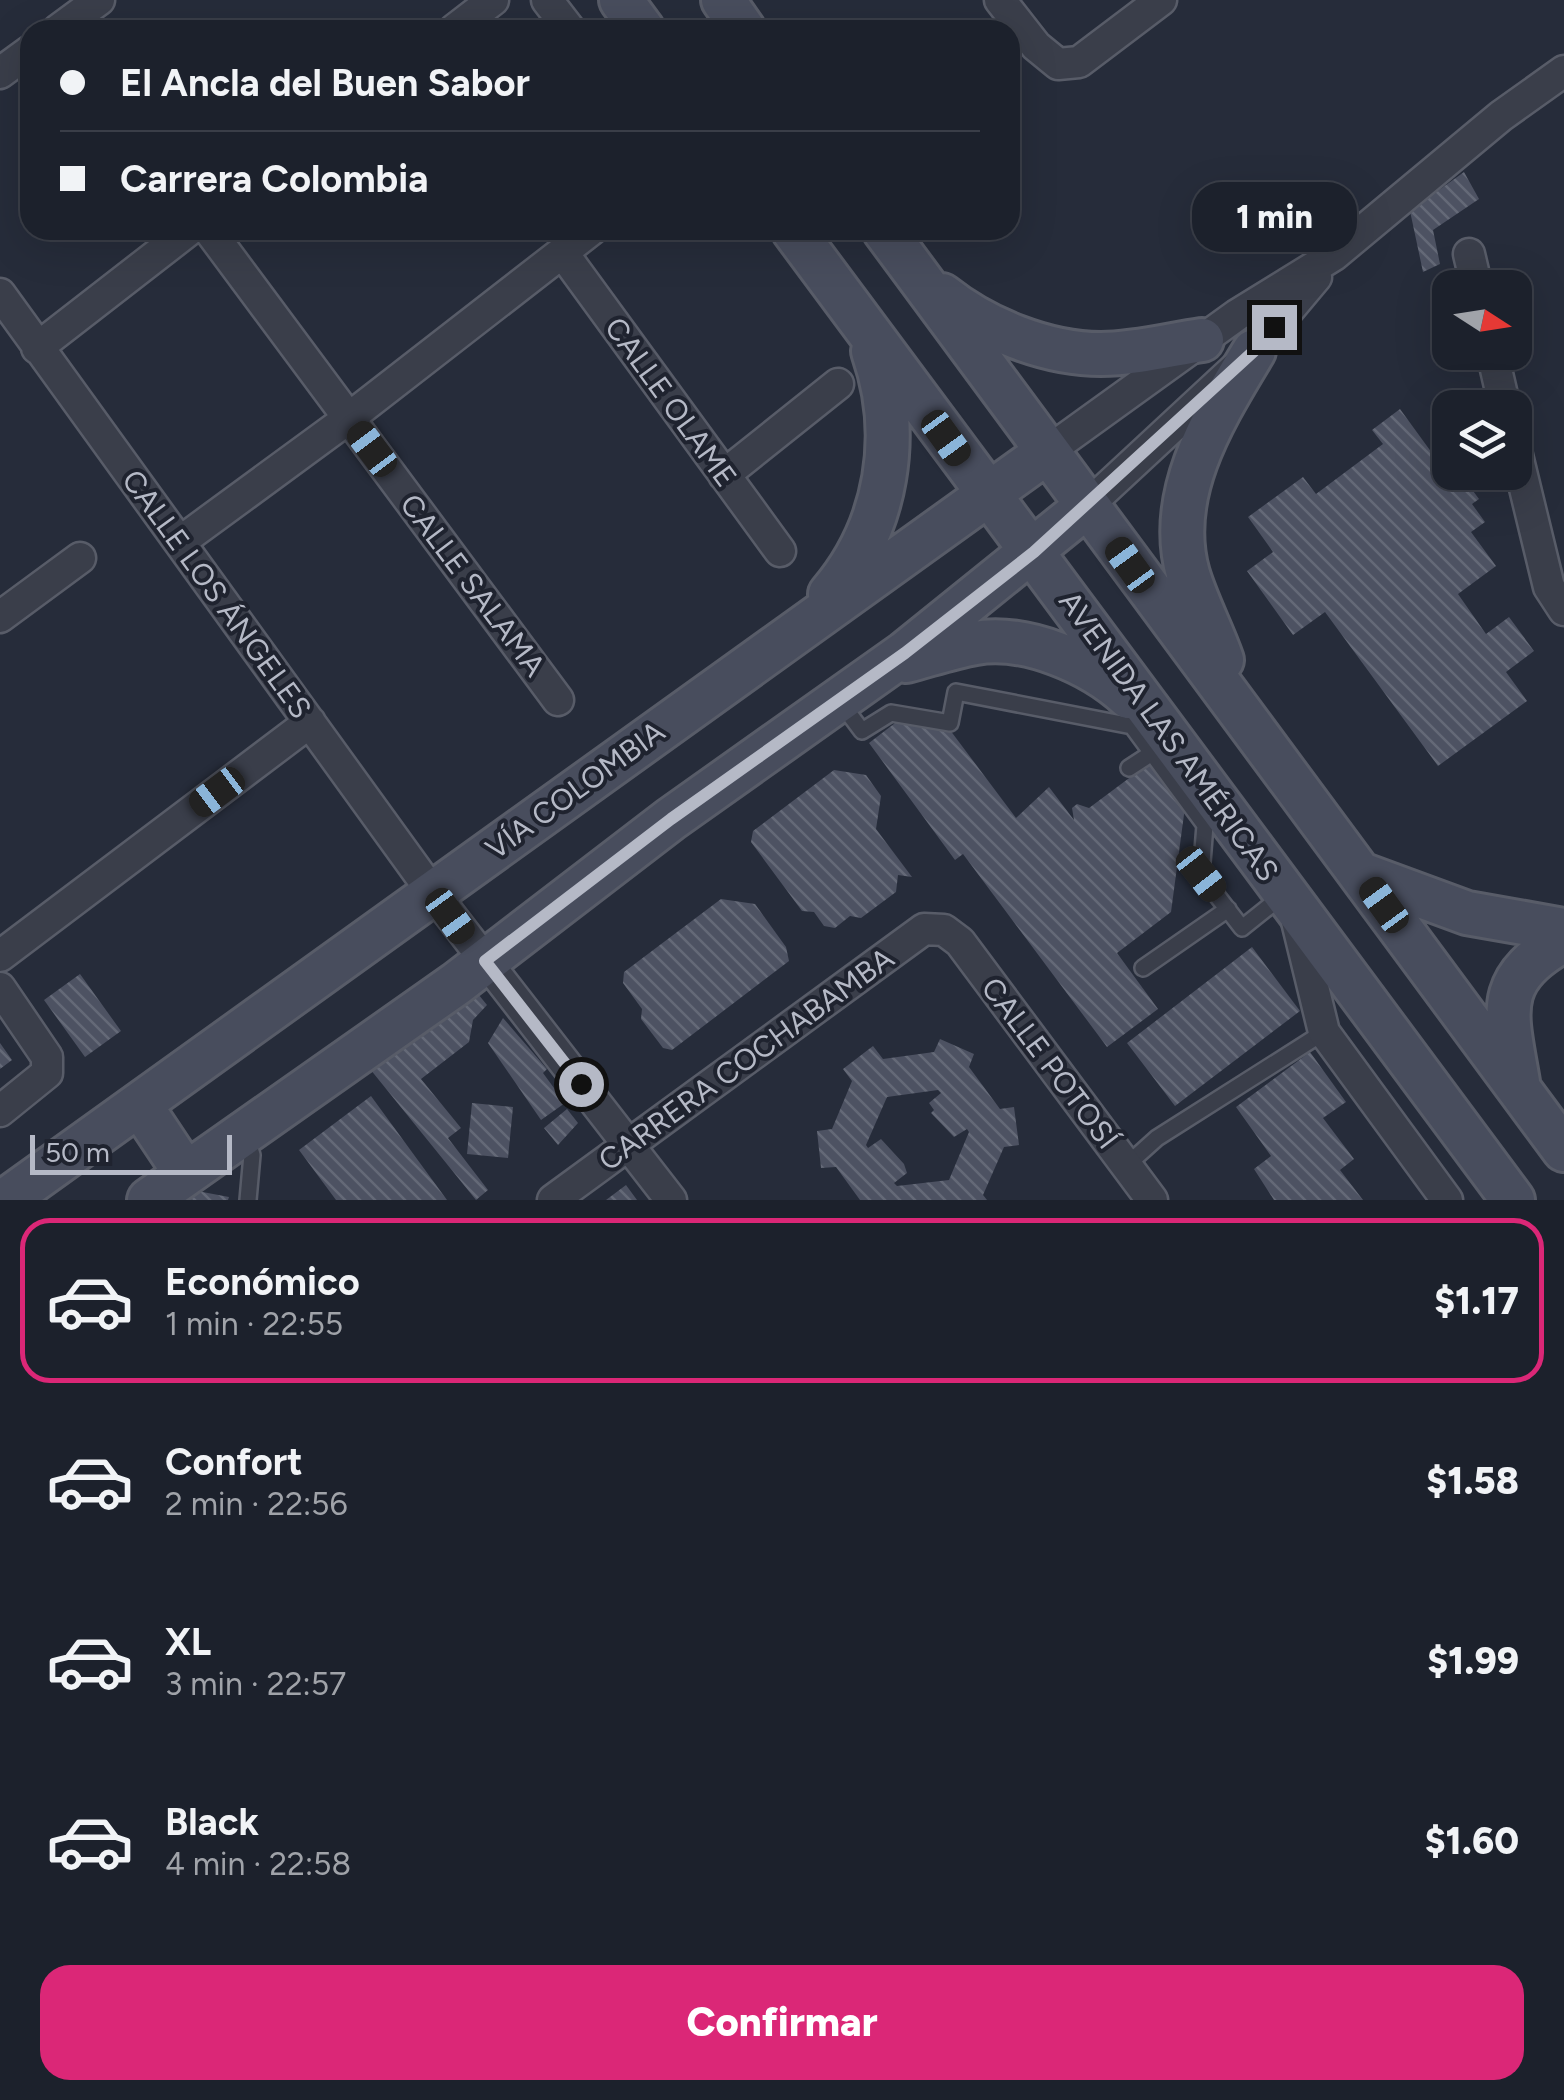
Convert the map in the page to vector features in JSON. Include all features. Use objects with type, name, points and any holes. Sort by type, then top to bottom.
[{"type":"main road","name":"AVENIDA LAS AMÉRICAS","points":[[800,240],[1034,552],[1160,743],[1289,900],[1514,1200]]},
{"type":"main road","points":[[891,240],[1564,1150]]},
{"type":"main road","points":[[914,274],[961,310],[1014,336],[1056,348],[1099,354],[1202,340]]},
{"type":"main road","points":[[804,624],[846,575],[866,541],[890,448],[882,377],[865,327]]},
{"type":"main road","points":[[1240,712],[1187,570],[1184,534],[1191,472],[1210,424],[1254,351]]},
{"type":"main road","name":"VÍA COLOMBIA","points":[[6,1200],[1046,452]]},
{"type":"main road","points":[[150,1200],[485,961],[671,819],[886,666],[1087,506]]},
{"type":"main road","points":[[886,666],[979,642],[1009,644],[1061,656],[1124,692],[1160,743]]},
{"type":"main road","points":[[1361,874],[1467,913],[1564,930]]},
{"type":"main road","points":[[1520,1093],[1510,1032],[1510,995],[1518,973],[1564,940]]},
{"type":"main road","points":[[140,1105],[186,1174]]},
{"type":"street","points":[[72,20],[99,0]]},
{"type":"street","points":[[467,20],[493,0]]},
{"type":"street","points":[[547,0],[562,20]]},
{"type":"street","points":[[1000,0],[1016,20]]},
{"type":"street","points":[[1020,26],[1058,64],[1080,62],[1162,0]]},
{"type":"street","points":[[1046,452],[1202,340],[1334,255],[1501,116],[1564,72]]},
{"type":"street","points":[[37,348],[177,240]]},
{"type":"street","name":"CALLE SALAMA","points":[[217,240],[558,700]]},
{"type":"street","points":[[180,542],[349,418],[578,240]]},
{"type":"street","name":"CALLE OLAME","points":[[562,252],[780,551]]},
{"type":"street","points":[[1468,254],[1472,270]]},
{"type":"street","points":[[1087,506],[1254,351],[1334,255]]},
{"type":"street","name":"CALLE LOS ÁNGELES","points":[[0,294],[485,961],[671,1200]]},
{"type":"street","points":[[724,475],[838,384]]},
{"type":"street","points":[[1525,490],[1548,587],[1564,610]]},
{"type":"street","points":[[0,617],[80,558]]},
{"type":"street","points":[[0,956],[310,722]]},
{"type":"street","name":"AVENIDA LAS AMÉRICAS","points":[[1289,900],[1324,1032],[1447,1200]]},
{"type":"street","name":"CARRERA COCHABAMBA","points":[[553,1200],[909,939],[924,929],[944,930]]},
{"type":"street","name":"CALLE POTOSÍ","points":[[944,930],[960,942],[1152,1200]]},
{"type":"street","points":[[0,988],[47,1057],[47,1073],[0,1111]]},
{"type":"lane","points":[[838,700],[862,731],[891,713],[950,723],[956,692],[1132,726],[1160,743],[1205,825],[1201,874],[1242,928],[1289,900]]},
{"type":"lane","points":[[1128,768],[1160,743]]},
{"type":"lane","points":[[1143,968],[1228,910]]},
{"type":"lane","points":[[1127,1165],[1157,1138],[1324,1032]]},
{"type":"lane","points":[[245,1129],[252,1155],[248,1200]]},
{"type":"building","points":[[1464,172],[1479,199],[1433,230],[1440,264],[1423,272],[1410,211]]},
{"type":"building","points":[[1400,409],[1432,453],[1432,490],[1472,490],[1479,499],[1472,504],[1485,522],[1471,532],[1496,566],[1458,594],[1486,634],[1509,617],[1534,651],[1506,672],[1527,701],[1438,766],[1325,612],[1293,635],[1247,571],[1273,552],[1248,517],[1303,477],[1316,494],[1383,444],[1372,430]]},
{"type":"building","points":[[899,720],[950,730],[1016,818],[1049,787],[1074,820],[1072,808],[1077,804],[1089,808],[1152,761],[1185,807],[1171,912],[1117,953],[1158,1009],[1107,1047],[963,854],[955,860],[869,743]]},
{"type":"building","points":[[834,770],[866,775],[881,796],[876,829],[912,877],[898,875],[896,892],[861,918],[850,916],[835,928],[824,926],[814,912],[802,911],[751,842],[753,831]]},
{"type":"building","points":[[721,899],[755,904],[786,947],[789,961],[672,1050],[663,1048],[641,1019],[642,1009],[623,983],[624,972]]},
{"type":"building","points":[[1252,947],[1300,1011],[1175,1106],[1127,1043]]},
{"type":"building","points":[[80,974],[121,1031],[85,1057],[44,1000]]},
{"type":"building","points":[[474,989],[487,1005],[473,1020],[469,1042],[421,1079],[461,1128],[448,1138],[488,1190],[476,1200],[370,1069]]},
{"type":"building","points":[[503,1018],[547,1069],[543,1073],[565,1103],[541,1120],[488,1043]]},
{"type":"building","points":[[940,1039],[974,1054],[969,1067],[1000,1109],[1014,1107],[1019,1145],[1004,1147],[983,1195],[987,1200],[860,1200],[836,1167],[821,1168],[817,1131],[832,1129],[852,1081],[843,1069],[873,1046],[883,1059],[934,1052]],"holes":[[[938,1090],[941,1093],[929,1103],[934,1110],[931,1113],[954,1137],[967,1129],[969,1132],[949,1180],[897,1186],[894,1183],[907,1173],[904,1164],[881,1139],[868,1148],[866,1145],[887,1097]]]},
{"type":"building","points":[[0,1043],[12,1060],[0,1069]]},
{"type":"building","points":[[1310,1052],[1346,1102],[1323,1118],[1354,1159],[1340,1170],[1363,1200],[1274,1200],[1254,1169],[1271,1156],[1236,1107]]},
{"type":"building","points":[[371,1096],[447,1200],[336,1200],[299,1150]]},
{"type":"building","points":[[472,1103],[513,1107],[508,1158],[467,1154]]},
{"type":"building","points":[[567,1109],[578,1123],[558,1145],[544,1128]]},
{"type":"building","points":[[626,1185],[637,1200],[606,1200]]},
{"type":"building","points":[[192,1190],[229,1197],[191,1200]]},
{"type":"route","points":[[581,1084],[485,961],[671,819],[905,653],[1034,552],[1254,351],[1274,327]]}]
